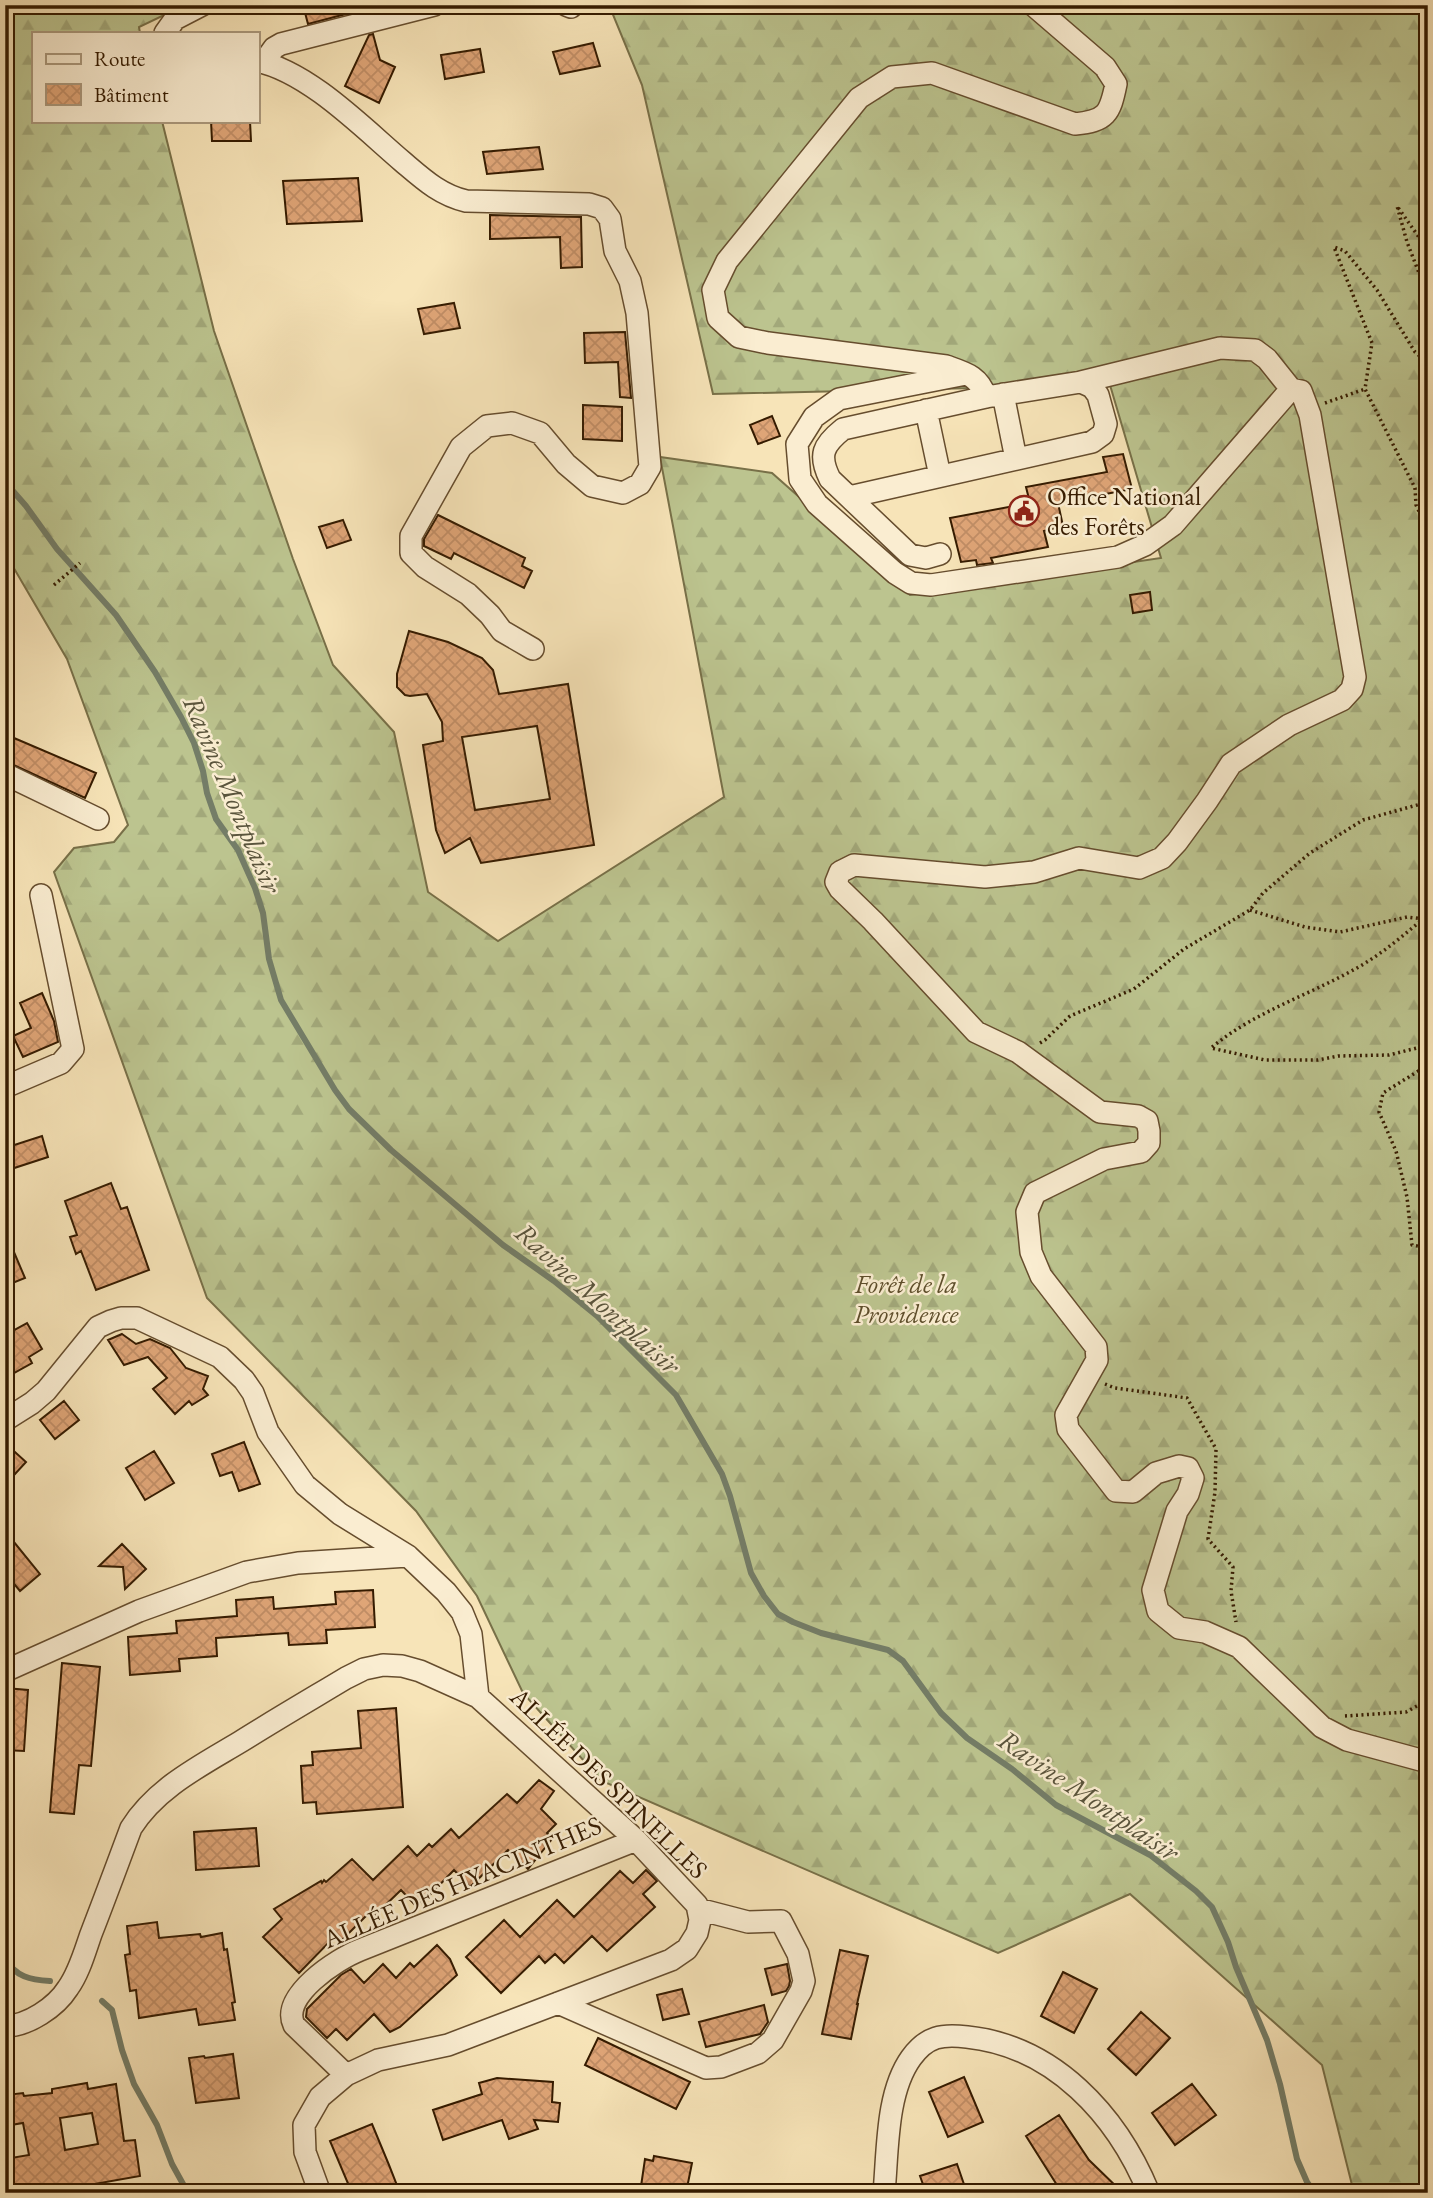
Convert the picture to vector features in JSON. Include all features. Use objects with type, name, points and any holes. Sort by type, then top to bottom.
[{"type":"street","points":[[166,32],[174,19],[202,5]]},
{"type":"street","points":[[434,5],[281,44],[260,62],[306,83],[334,102],[419,176],[452,197],[466,201],[589,204],[602,208],[610,219],[615,251],[630,281],[637,313],[650,467],[640,484],[623,492],[592,486],[566,464],[540,433],[512,423],[487,426],[461,447],[411,536],[411,553],[425,568],[468,594],[502,631],[533,649]]},
{"type":"street","points":[[1016,459],[994,395],[966,374],[946,366],[739,337],[718,318],[713,290],[727,261],[859,98],[892,78],[932,73],[1075,124],[1095,122],[1112,107],[1116,84],[1105,67],[1032,5]]},
{"type":"street","points":[[940,554],[926,558],[910,555],[830,479],[823,466],[824,451],[830,439],[843,429],[994,395],[1081,382],[1220,348],[1255,350],[1267,359],[1291,388],[1301,391],[1310,415],[1355,677],[1352,689],[1342,700],[1289,724],[1231,764],[1177,842],[1162,858],[1139,868],[1079,858],[1034,872],[985,877],[854,865],[840,872],[836,881],[976,1032],[1018,1052],[1100,1112],[1138,1116],[1147,1121],[1149,1143],[1141,1152],[1104,1159],[1035,1193],[1027,1212],[1031,1252],[1041,1276],[1096,1347],[1097,1360],[1066,1415],[1068,1429],[1116,1491],[1132,1492],[1156,1474],[1179,1466],[1188,1468],[1193,1478],[1188,1494],[1177,1511],[1153,1590],[1158,1611],[1179,1628],[1205,1632],[1240,1647],[1322,1727],[1347,1740],[1428,1762]]},
{"type":"street","points":[[966,374],[839,398],[814,417],[797,444],[800,479],[817,504],[895,573],[911,583],[931,585],[1118,557],[1145,545],[1173,525],[1291,388]]},
{"type":"street","points":[[849,497],[1092,442],[1103,434],[1106,424],[1098,395],[1092,387],[1081,382]]},
{"type":"street","points":[[926,410],[940,476]]},
{"type":"street","points":[[5,774],[98,819]]},
{"type":"street","points":[[5,1087],[61,1063],[73,1049],[41,895]]},
{"type":"street","name":"ALLÉE DES SPINELLES","points":[[5,1420],[46,1391],[98,1327],[121,1318],[137,1318],[220,1357],[244,1380],[253,1394],[268,1432],[305,1485],[341,1514],[408,1556],[446,1592],[462,1612],[471,1634],[478,1697],[636,1840],[697,1905],[700,1920],[697,1933],[687,1949],[671,1960],[448,2045],[378,2060],[346,2075],[320,2097],[304,2125],[305,2152],[320,2193]]},
{"type":"street","points":[[5,1671],[139,1611],[247,1572],[298,1563],[408,1556]]},
{"type":"street","points":[[5,2026],[34,2018],[68,1989],[131,1828],[156,1796],[364,1669],[383,1665],[402,1666],[420,1671],[478,1697]]},
{"type":"street","name":"ALLÉE DES HYACINTHES","points":[[346,2075],[294,2025],[290,2017],[291,2007],[297,1998],[326,1968],[351,1953],[636,1840]]},
{"type":"street","points":[[558,2003],[706,2068],[721,2067],[758,2053],[773,2040],[801,1991],[804,1981],[798,1954],[781,1921],[747,1922],[698,1909]]},
{"type":"street","points":[[884,2193],[894,2099],[900,2078],[911,2057],[922,2045],[936,2037],[951,2035],[980,2038],[1014,2048],[1045,2062],[1072,2082],[1096,2106],[1126,2149],[1149,2193]]},
{"type":"path","points":[[1428,250],[1397,206],[1407,242],[1428,296]]},
{"type":"path","points":[[1428,363],[1415,352],[1377,290],[1345,251],[1334,247],[1372,343],[1365,389],[1415,488],[1416,505],[1428,530]]},
{"type":"path","points":[[1310,415],[1329,400],[1365,389]]},
{"type":"path","points":[[54,585],[80,563]]},
{"type":"path","points":[[1018,1052],[1045,1041],[1070,1016],[1134,989],[1184,949],[1250,910],[1263,893],[1310,853],[1363,820],[1428,802]]},
{"type":"path","points":[[1250,910],[1304,927],[1340,932],[1407,917],[1423,919],[1363,964],[1251,1022],[1211,1048],[1265,1060],[1318,1060],[1338,1056],[1389,1055],[1417,1048],[1428,1054]]},
{"type":"path","points":[[1428,1065],[1383,1093],[1379,1112],[1407,1197],[1412,1245],[1428,1248]]},
{"type":"path","points":[[1322,1727],[1336,1717],[1406,1712],[1428,1700]]},
{"type":"green space","name":"Forêt de la Providence","points":[[5,5],[185,5],[139,27],[140,32],[32,32],[32,122],[162,122],[214,331],[293,559],[333,665],[394,732],[428,892],[498,941],[724,797],[660,457],[772,473],[910,595],[1161,558],[1110,385],[713,394],[642,85],[609,5],[1428,5],[1428,2193],[1354,2193],[1322,2065],[1130,1894],[998,1953],[602,1781],[523,1693],[477,1596],[416,1511],[207,1298],[54,872],[74,848],[114,842],[128,825],[67,659],[5,553]]},
{"type":"building","points":[[303,5],[344,5],[346,14],[308,24]]},
{"type":"building","points":[[373,34],[380,60],[395,67],[379,103],[345,86],[369,35]]},
{"type":"building","points":[[593,43],[600,66],[560,74],[553,52]]},
{"type":"building","points":[[480,49],[484,72],[445,79],[441,55]]},
{"type":"building","points":[[211,122],[250,122],[251,141],[212,141]]},
{"type":"building","points":[[539,147],[543,169],[487,174],[483,152]]},
{"type":"building","points":[[358,178],[362,221],[287,224],[283,181]]},
{"type":"building","points":[[490,215],[581,217],[582,267],[561,268],[560,237],[490,239]]},
{"type":"building","points":[[454,303],[460,328],[424,334],[418,309]]},
{"type":"building","points":[[625,332],[631,398],[620,397],[618,362],[585,363],[584,333]]},
{"type":"building","points":[[583,405],[622,407],[622,441],[583,439]]},
{"type":"building","points":[[772,416],[780,436],[758,444],[750,425]]},
{"type":"building","name":"Office National des Forêts","points":[[1123,454],[1132,489],[1058,503],[1063,526],[1044,531],[1048,547],[991,558],[993,563],[977,565],[976,560],[961,562],[950,518],[1030,503],[1026,487],[1107,472],[1103,457]]},
{"type":"building","points":[[438,515],[525,558],[522,566],[532,571],[524,588],[454,553],[451,559],[424,546],[424,539]]},
{"type":"building","points":[[343,520],[351,540],[327,548],[319,527]]},
{"type":"building","points":[[1150,592],[1152,610],[1133,613],[1130,595]]},
{"type":"building","points":[[409,631],[448,642],[482,658],[493,670],[499,694],[568,684],[594,845],[481,863],[470,838],[445,853],[436,830],[423,745],[443,741],[442,722],[427,694],[405,695],[397,687],[397,674]],"holes":[[[537,726],[550,799],[475,810],[462,737]]]},
{"type":"building","points":[[14,738],[96,773],[85,798],[5,761],[5,747],[9,748]]},
{"type":"building","points":[[42,993],[54,1021],[58,1042],[23,1057],[13,1036],[31,1028],[20,1003]]},
{"type":"building","points":[[42,1136],[48,1157],[5,1171],[5,1148]]},
{"type":"building","points":[[111,1183],[121,1209],[127,1207],[149,1270],[96,1290],[81,1251],[76,1254],[70,1237],[77,1235],[65,1201]]},
{"type":"building","points":[[5,1231],[25,1278],[5,1286]]},
{"type":"building","points":[[27,1323],[42,1349],[29,1357],[32,1363],[5,1378],[5,1335]]},
{"type":"building","points":[[122,1334],[136,1344],[150,1339],[170,1348],[186,1368],[208,1376],[203,1389],[208,1395],[192,1405],[189,1401],[175,1414],[153,1389],[167,1378],[148,1357],[124,1365],[108,1340]]},
{"type":"building","points":[[64,1401],[79,1420],[55,1439],[40,1420]]},
{"type":"building","points":[[244,1442],[260,1484],[239,1491],[232,1472],[220,1476],[212,1454]]},
{"type":"building","points":[[5,1443],[26,1462],[5,1485]]},
{"type":"building","points":[[154,1451],[174,1483],[145,1500],[126,1468]]},
{"type":"building","points":[[5,1531],[40,1574],[20,1591],[5,1573]]},
{"type":"building","points":[[122,1544],[146,1569],[125,1589],[123,1567],[99,1566]]},
{"type":"building","points":[[373,1590],[375,1627],[326,1630],[327,1643],[289,1645],[288,1633],[216,1638],[217,1656],[179,1659],[180,1671],[130,1675],[128,1637],[177,1633],[176,1621],[237,1616],[236,1600],[273,1597],[274,1609],[336,1604],[335,1592]]},
{"type":"building","points":[[62,1663],[100,1667],[91,1766],[79,1765],[74,1814],[50,1812]]},
{"type":"building","points":[[5,1688],[28,1690],[24,1751],[5,1750]]},
{"type":"building","points":[[396,1708],[403,1807],[317,1814],[316,1802],[303,1803],[301,1766],[313,1765],[312,1752],[361,1748],[358,1711]]},
{"type":"building","points":[[539,1780],[554,1791],[541,1809],[556,1824],[547,1833],[552,1839],[528,1869],[508,1850],[470,1887],[454,1870],[422,1903],[419,1900],[415,1905],[401,1890],[373,1917],[369,1913],[341,1941],[335,1936],[299,1973],[263,1937],[282,1919],[274,1909],[321,1881],[326,1882],[352,1859],[373,1880],[408,1846],[417,1856],[429,1844],[432,1847],[451,1829],[459,1838],[507,1794],[517,1803]]},
{"type":"building","points":[[256,1828],[259,1866],[196,1870],[194,1832]]},
{"type":"building","points":[[646,1870],[657,1881],[643,1894],[655,1907],[607,1951],[592,1936],[564,1963],[555,1954],[545,1963],[539,1956],[501,1993],[466,1957],[504,1920],[520,1937],[557,1900],[574,1917],[620,1871],[633,1883]]},
{"type":"building","points":[[157,1922],[159,1938],[200,1934],[201,1937],[222,1933],[235,2002],[232,2003],[235,2020],[199,2025],[196,2009],[139,2018],[136,1990],[130,1991],[125,1955],[130,1954],[127,1926]]},
{"type":"building","points":[[437,1945],[450,1959],[457,1975],[400,2027],[390,2032],[374,2014],[347,2040],[336,2029],[327,2038],[306,2017],[307,2009],[341,1975],[351,1969],[364,1983],[383,1964],[396,1978],[410,1963],[414,1967]]},
{"type":"building","points":[[840,1950],[868,1956],[851,2039],[822,2034]]},
{"type":"building","points":[[787,1964],[789,1986],[786,1991],[772,1995],[765,1969]]},
{"type":"building","points":[[1063,1972],[1097,1989],[1074,2033],[1041,2016]]},
{"type":"building","points":[[682,1989],[689,2014],[663,2020],[657,1995]]},
{"type":"building","points":[[764,2005],[768,2022],[760,2034],[706,2047],[699,2022]]},
{"type":"building","points":[[1141,2012],[1170,2038],[1136,2075],[1108,2049]]},
{"type":"building","points":[[598,2038],[690,2082],[676,2109],[585,2065]]},
{"type":"building","points":[[233,2054],[239,2098],[196,2103],[189,2058]]},
{"type":"building","points":[[964,2077],[983,2122],[948,2137],[929,2092]]},
{"type":"building","points":[[497,2078],[553,2082],[552,2102],[560,2103],[558,2122],[534,2120],[538,2129],[509,2139],[502,2120],[443,2140],[433,2110],[482,2094],[479,2083]]},
{"type":"building","points":[[87,2083],[88,2089],[116,2084],[124,2141],[135,2140],[140,2176],[44,2193],[9,2193],[5,2159],[29,2155],[23,2123],[5,2126],[5,2106],[8,2105],[6,2095],[52,2093],[52,2089]],"holes":[[[92,2113],[98,2144],[65,2150],[60,2118]]]},
{"type":"building","points":[[1192,2084],[1216,2115],[1175,2145],[1152,2113]]},
{"type":"building","points":[[1059,2115],[1089,2160],[1123,2193],[1062,2193],[1026,2136]]},
{"type":"building","points":[[372,2124],[400,2193],[352,2193],[330,2141]]},
{"type":"building","points":[[654,2156],[692,2163],[686,2193],[640,2193],[645,2159],[653,2161]]},
{"type":"building","points":[[957,2164],[967,2193],[926,2193],[920,2176]]},
{"type":"waterway","name":"Ravine Montplaisir","points":[[5,482],[57,549],[116,615],[155,672],[181,717],[194,743],[216,819],[238,850],[255,888],[263,913],[269,959],[281,1000],[349,1109],[391,1150],[503,1245],[597,1316],[676,1395],[722,1474],[751,1573],[778,1614],[821,1633],[888,1650],[903,1661],[941,1713],[967,1738],[1012,1769],[1056,1805],[1150,1855],[1212,1907],[1267,2040],[1297,2159],[1315,2193]]},
{"type":"waterway","points":[[5,1958],[24,1976],[50,1981]]},
{"type":"waterway","points":[[102,2001],[112,2010],[134,2084],[157,2125],[172,2164],[188,2193]]},
{"type":"place","name":"Office National des Forêts","points":[[1024,511]]}]
